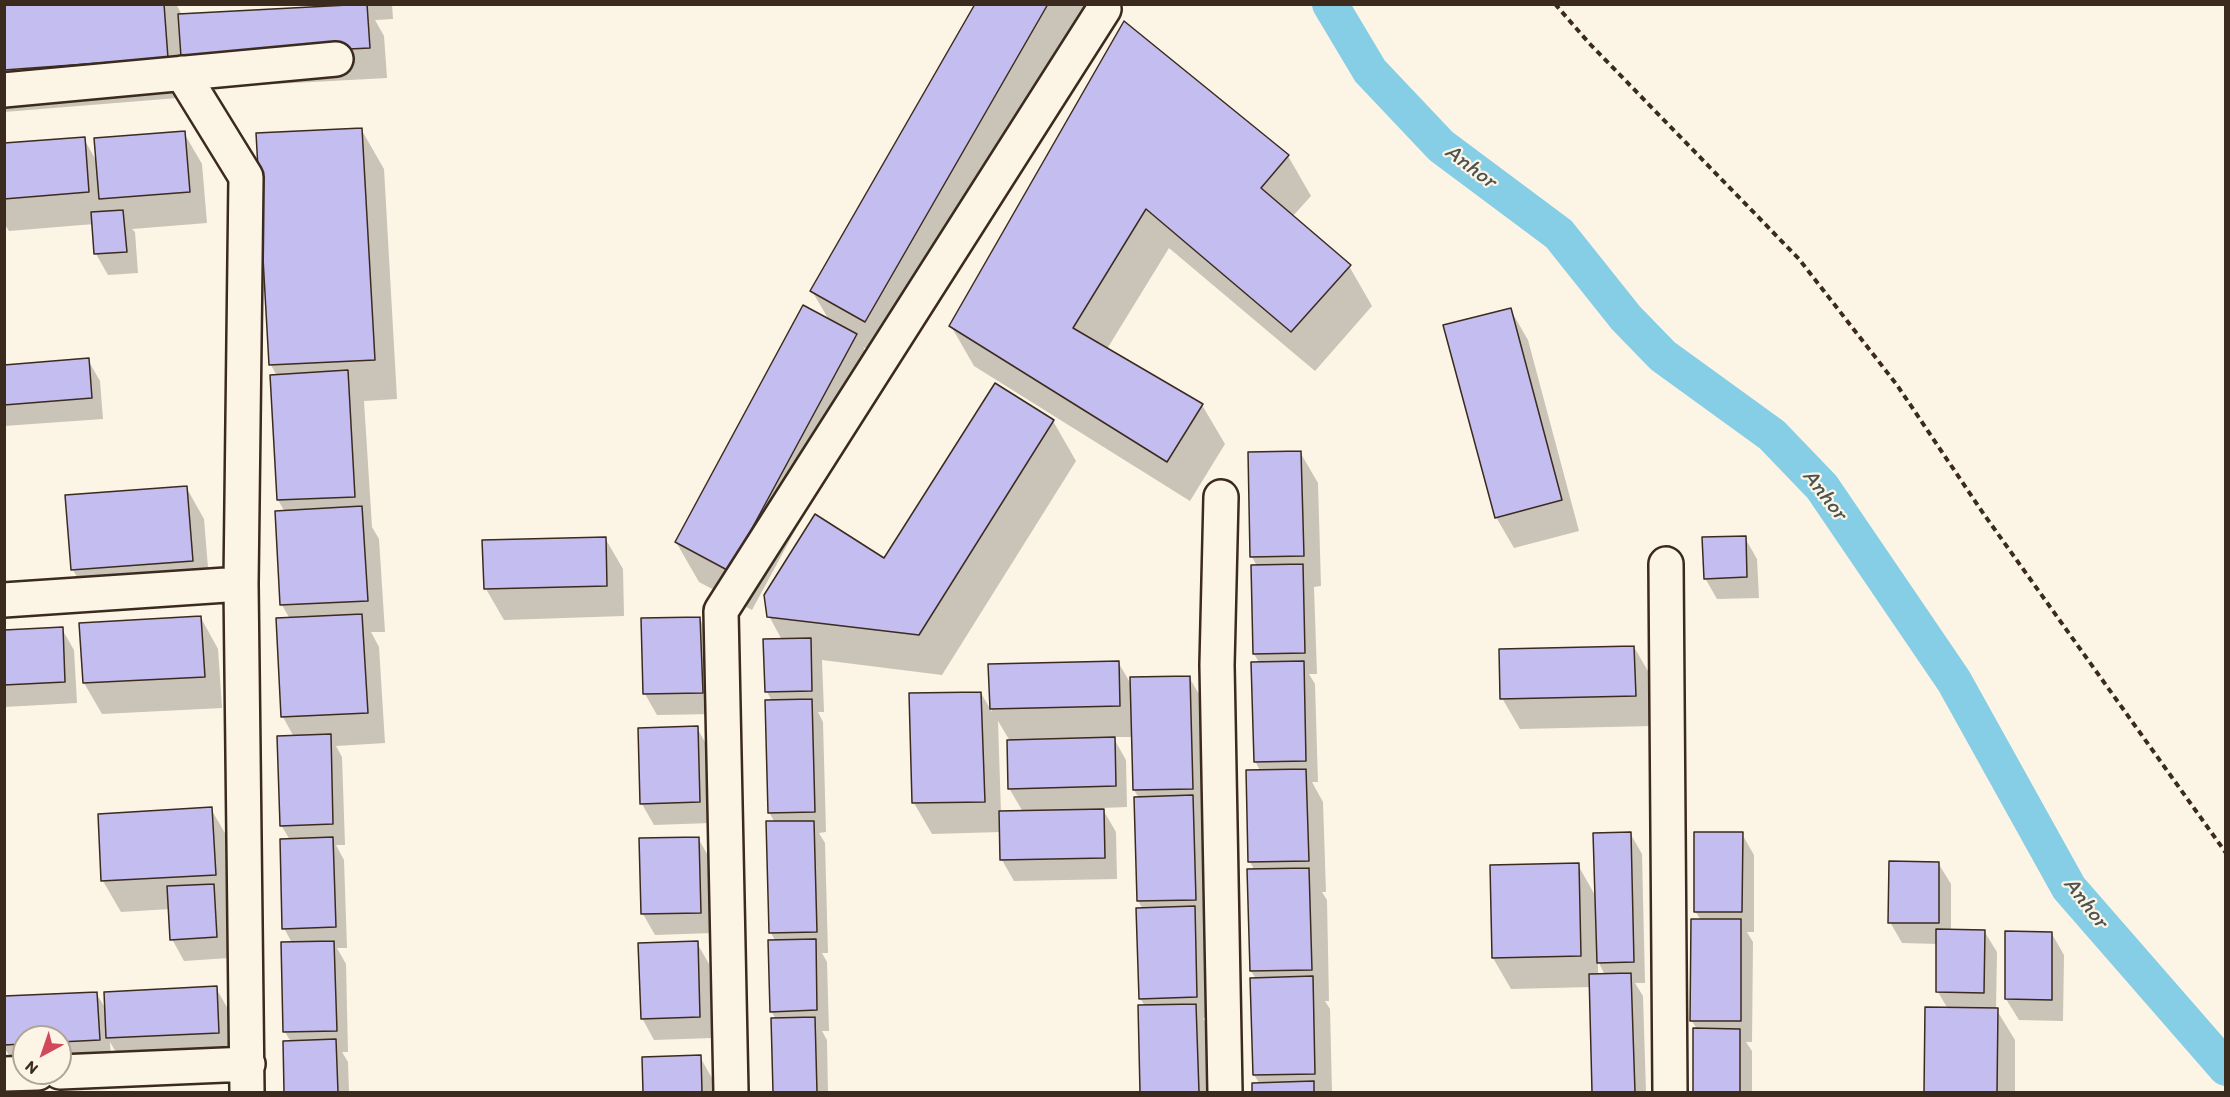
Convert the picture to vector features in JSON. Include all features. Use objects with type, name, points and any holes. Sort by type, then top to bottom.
[{"type":"street","points":[[731,1092],[721,611],[1104,9]]},
{"type":"street","points":[[4,90],[336,59]]},
{"type":"street","points":[[72,1072],[247,1078],[241,584],[246,177],[182,73]]},
{"type":"street","points":[[1221,497],[1217,665],[1225,1092]]},
{"type":"street","points":[[1666,564],[1670,1092]]},
{"type":"street","points":[[4,600],[241,584]]},
{"type":"path","points":[[1555,4],[1589,43],[1798,259],[1897,385],[1983,513],[2226,853]]},
{"type":"building","points":[[4,4],[164,4],[168,58],[4,70]]},
{"type":"building","points":[[367,4],[370,48],[181,57],[178,14]]},
{"type":"building","points":[[975,4],[1048,4],[865,322],[810,291]]},
{"type":"building","points":[[1124,21],[1289,155],[1261,188],[1351,265],[1291,332],[1146,209],[1073,328],[1203,404],[1167,462],[949,326]]},
{"type":"building","points":[[362,128],[375,360],[269,365],[256,133]]},
{"type":"building","points":[[185,131],[190,192],[99,199],[94,138]]},
{"type":"building","points":[[85,137],[89,192],[4,199],[4,143]]},
{"type":"building","points":[[123,210],[127,252],[94,254],[91,212]]},
{"type":"building","points":[[803,305],[857,334],[729,571],[675,542]]},
{"type":"building","points":[[1511,308],[1562,500],[1495,518],[1443,325]]},
{"type":"building","points":[[89,358],[92,398],[4,405],[4,365]]},
{"type":"building","points":[[348,370],[355,497],[277,500],[270,375]]},
{"type":"building","points":[[995,383],[1054,420],[919,635],[767,617],[764,595],[815,514],[884,558]]},
{"type":"building","points":[[1301,451],[1304,556],[1250,557],[1248,452]]},
{"type":"building","points":[[187,486],[193,561],[71,570],[65,495]]},
{"type":"building","points":[[362,506],[368,601],[280,605],[275,511]]},
{"type":"building","points":[[1746,536],[1747,577],[1704,579],[1702,537]]},
{"type":"building","points":[[606,537],[607,586],[484,589],[482,540]]},
{"type":"building","points":[[1303,564],[1305,653],[1253,654],[1251,565]]},
{"type":"building","points":[[362,614],[368,713],[281,717],[276,618]]},
{"type":"building","points":[[201,616],[205,677],[83,683],[79,623]]},
{"type":"building","points":[[700,617],[703,693],[643,694],[641,618]]},
{"type":"building","points":[[63,627],[65,682],[4,685],[4,630]]},
{"type":"building","points":[[811,638],[812,691],[765,692],[763,639]]},
{"type":"building","points":[[1634,646],[1636,696],[1500,699],[1499,649]]},
{"type":"building","points":[[1119,661],[1120,706],[990,709],[988,664]]},
{"type":"building","points":[[1304,661],[1306,761],[1254,762],[1251,662]]},
{"type":"building","points":[[1190,676],[1193,789],[1133,790],[1130,677]]},
{"type":"building","points":[[981,692],[985,802],[912,803],[909,693]]},
{"type":"building","points":[[812,699],[815,812],[768,813],[765,700]]},
{"type":"building","points":[[698,726],[700,802],[640,804],[638,728]]},
{"type":"building","points":[[331,734],[333,824],[280,826],[277,736]]},
{"type":"building","points":[[1115,737],[1116,786],[1008,789],[1007,740]]},
{"type":"building","points":[[1306,769],[1309,861],[1248,862],[1246,770]]},
{"type":"building","points":[[1193,795],[1196,900],[1137,901],[1134,797]]},
{"type":"building","points":[[212,807],[216,875],[101,881],[98,814]]},
{"type":"building","points":[[1104,809],[1105,858],[1000,860],[999,811]]},
{"type":"building","points":[[766,821],[814,821],[817,932],[769,933]]},
{"type":"building","points":[[1631,832],[1634,962],[1597,963],[1593,833]]},
{"type":"building","points":[[1694,832],[1743,832],[1742,912],[1694,912]]},
{"type":"building","points":[[333,837],[336,927],[282,929],[280,839]]},
{"type":"building","points":[[699,837],[701,913],[641,914],[639,838]]},
{"type":"building","points":[[1889,861],[1939,862],[1939,923],[1888,923]]},
{"type":"building","points":[[1579,863],[1581,956],[1492,958],[1490,865]]},
{"type":"building","points":[[1309,868],[1312,970],[1250,971],[1247,869]]},
{"type":"building","points":[[214,884],[217,937],[170,940],[167,886]]},
{"type":"building","points":[[1195,906],[1197,997],[1139,999],[1136,908]]},
{"type":"building","points":[[1691,919],[1741,919],[1741,1021],[1690,1021]]},
{"type":"building","points":[[1936,929],[1985,930],[1984,993],[1936,992]]},
{"type":"building","points":[[2005,931],[2052,932],[2052,1000],[2005,999]]},
{"type":"building","points":[[816,939],[817,1010],[770,1012],[768,940]]},
{"type":"building","points":[[334,941],[337,1031],[283,1032],[281,942]]},
{"type":"building","points":[[698,941],[700,1017],[641,1019],[638,943]]},
{"type":"building","points":[[1631,973],[1635,1092],[1592,1092],[1589,974]]},
{"type":"building","points":[[1313,976],[1315,1074],[1253,1075],[1250,978]]},
{"type":"building","points":[[217,986],[219,1033],[106,1038],[104,992]]},
{"type":"building","points":[[97,992],[100,1040],[72,1041],[72,1025],[12,1025],[12,1045],[4,1045],[4,996]]},
{"type":"building","points":[[1196,1004],[1199,1092],[1140,1092],[1138,1005]]},
{"type":"building","points":[[1925,1007],[1998,1008],[1997,1092],[1924,1092]]},
{"type":"building","points":[[815,1017],[817,1092],[773,1092],[771,1018]]},
{"type":"building","points":[[1693,1028],[1740,1029],[1740,1092],[1693,1092]]},
{"type":"building","points":[[336,1039],[338,1092],[284,1092],[283,1041]]},
{"type":"building","points":[[701,1055],[702,1092],[643,1092],[642,1057]]},
{"type":"building","points":[[1314,1081],[1314,1092],[1252,1092],[1252,1083]]},
{"type":"waterway","name":"Anhor","points":[[1330,4],[1370,71],[1441,146],[1559,234],[1626,318],[1663,356],[1772,435],[1822,487],[1954,681],[2069,888],[2226,1068]]}]
